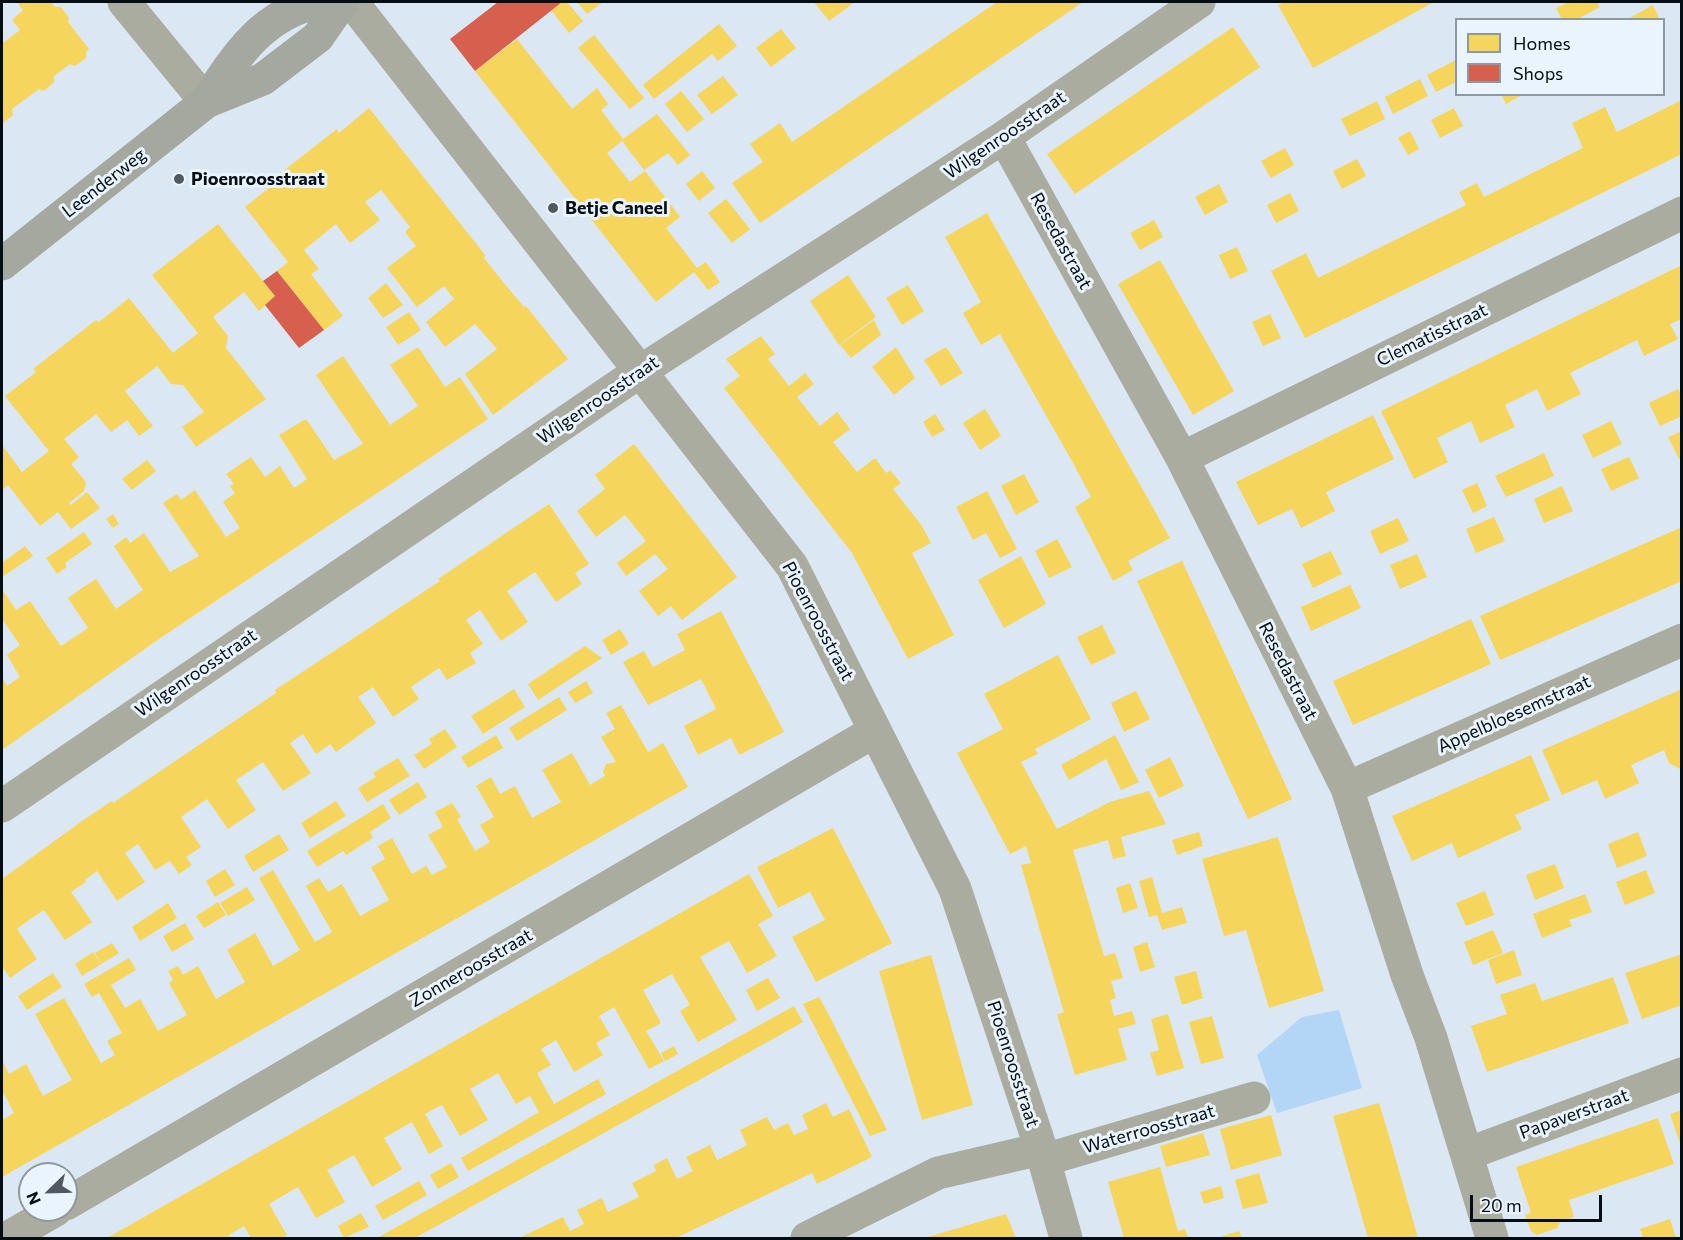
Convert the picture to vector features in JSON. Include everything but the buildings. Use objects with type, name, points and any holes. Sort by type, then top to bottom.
[{"type":"main road","name":"Leenderweg","points":[[206,102],[241,48],[294,7],[319,2]]},
{"type":"main road","name":"Leenderweg","points":[[2,264],[206,102],[263,79],[318,37],[342,2]]},
{"type":"street","points":[[124,2],[206,102]]},
{"type":"street","name":"Pioenroosstraat","points":[[352,2],[792,566],[955,889],[1042,1154],[1066,1239]]},
{"type":"street","name":"Wilgenroosstraat","points":[[2,806],[639,372],[1004,137],[1199,2]]},
{"type":"street","name":"Resedastraat","points":[[1004,137],[1182,458],[1347,788],[1407,975],[1431,1038],[1492,1239]]},
{"type":"street","name":"Clematisstraat","points":[[1182,458],[1682,213]]},
{"type":"street","name":"Appelbloesemstraat","points":[[1347,788],[1682,640]]},
{"type":"street","name":"Zonneroosstraat","points":[[78,1197],[875,731]]},
{"type":"street","name":"Papaverstraat","points":[[1467,1154],[1682,1074]]},
{"type":"street","name":"Waterroosstraat","points":[[807,1239],[938,1173],[1042,1154],[1254,1098]]},
{"type":"street","points":[[7,1239],[36,1222]]},
{"type":"shaded area","points":[[1339,1010],[1362,1088],[1277,1113],[1257,1055],[1302,1017]]},
{"type":"place","name":"Pioenroosstraat","points":[[179,179]]},
{"type":"place","name":"Betje Caneel","points":[[553,208]]}]
